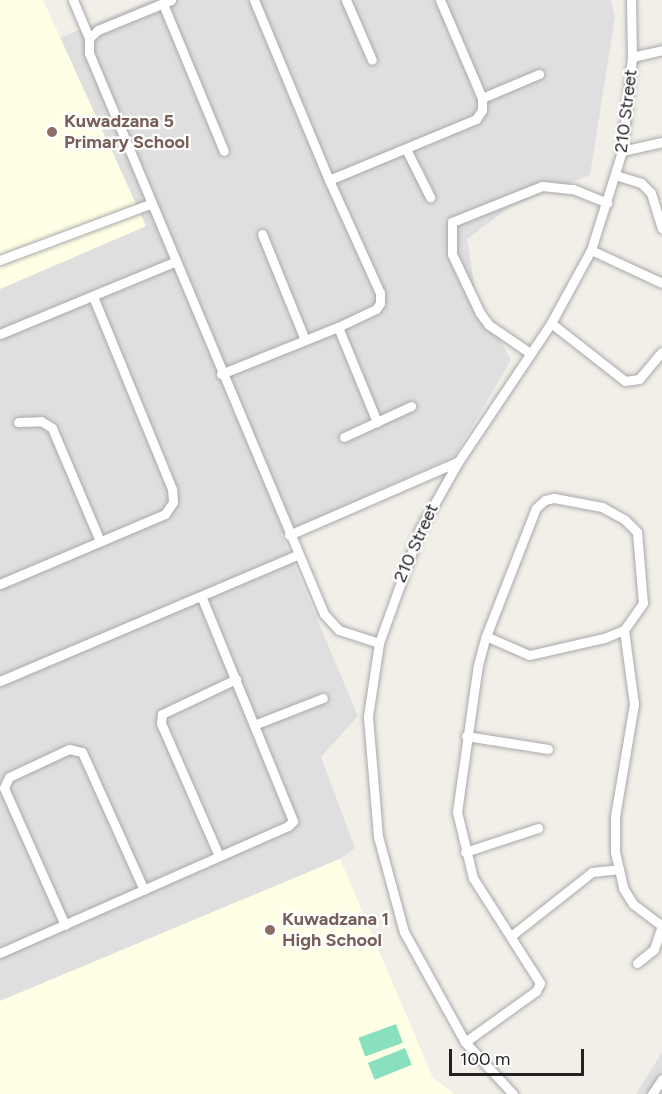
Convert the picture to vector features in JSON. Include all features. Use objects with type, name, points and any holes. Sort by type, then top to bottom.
[{"type":"street","points":[[73,0],[89,38],[89,53],[102,91],[297,555],[331,624],[379,643]]},
{"type":"street","points":[[221,374],[338,327],[376,309],[380,293],[329,180],[254,0]]},
{"type":"street","points":[[346,0],[372,60]]},
{"type":"street","points":[[329,180],[476,119],[482,110],[482,98],[440,0]]},
{"type":"street","name":"210 Street","points":[[513,1094],[465,1042],[404,932],[378,836],[371,787],[368,716],[379,643],[411,548],[458,462],[551,323],[591,250],[622,151],[632,57],[631,0]]},
{"type":"street","points":[[89,38],[98,30],[167,2],[224,152]]},
{"type":"street","points":[[632,57],[662,50]]},
{"type":"street","points":[[482,98],[539,74]]},
{"type":"street","points":[[622,151],[662,142]]},
{"type":"street","points":[[406,149],[430,197]]},
{"type":"street","points":[[615,175],[641,183],[651,193],[662,228]]},
{"type":"street","points":[[530,353],[489,325],[480,313],[452,254],[452,222],[542,186],[573,189],[607,203]]},
{"type":"street","points":[[0,260],[150,204]]},
{"type":"street","points":[[262,234],[305,340]]},
{"type":"street","points":[[591,250],[662,283]]},
{"type":"street","points":[[0,334],[174,262]]},
{"type":"street","points":[[0,584],[165,514],[173,502],[172,489],[93,296]]},
{"type":"street","points":[[551,323],[625,381],[639,379],[662,352]]},
{"type":"street","points":[[338,327],[377,422]]},
{"type":"street","points":[[344,436],[411,406]]},
{"type":"street","points":[[18,422],[41,422],[52,429],[100,541]]},
{"type":"street","points":[[289,535],[458,462]]},
{"type":"street","points":[[465,1042],[536,991],[540,983],[473,878],[456,812],[466,736],[486,636],[536,508],[554,498],[602,507],[625,520],[637,532],[643,603],[624,630],[604,638],[529,655],[486,636]]},
{"type":"street","points":[[0,681],[202,598],[297,555]]},
{"type":"street","points":[[0,952],[144,890],[293,821],[202,598]]},
{"type":"street","points":[[624,630],[634,704],[615,816],[619,869],[623,888],[633,904],[662,926],[654,949],[637,963]]},
{"type":"street","points":[[219,856],[161,723],[162,714],[236,679]]},
{"type":"street","points":[[254,725],[323,698]]},
{"type":"street","points":[[466,736],[548,749]]},
{"type":"street","points":[[65,925],[4,788],[9,777],[69,749],[82,752],[144,890]]},
{"type":"street","points":[[465,852],[538,828]]},
{"type":"street","points":[[511,936],[592,872],[619,869]]},
{"type":"street","points":[[652,1094],[662,1079]]},
{"type":"shaded area","name":"Kuwadzana 5 Primary School","points":[[0,0],[43,0],[146,226],[0,289]]},
{"type":"shaded area","points":[[151,0],[611,0],[615,17],[590,175],[510,207],[467,239],[476,295],[511,360],[454,457],[281,534],[358,716],[321,757],[355,848],[340,859],[0,1001],[0,289],[146,226],[60,38]]},
{"type":"shaded area","name":"Kuwadzana 1 High School","points":[[340,859],[433,1078],[454,1094],[0,1094],[0,1001]]},
{"type":"shaded area","points":[[662,1052],[662,1094],[636,1094]]},
{"type":"green space","points":[[396,1024],[403,1043],[365,1056],[358,1038]]},
{"type":"green space","points":[[405,1048],[412,1065],[375,1080],[368,1063]]},
{"type":"place","name":"Kuwadzana 5 Primary School","points":[[52,132]]},
{"type":"place","name":"Kuwadzana 1 High School","points":[[270,930]]}]
